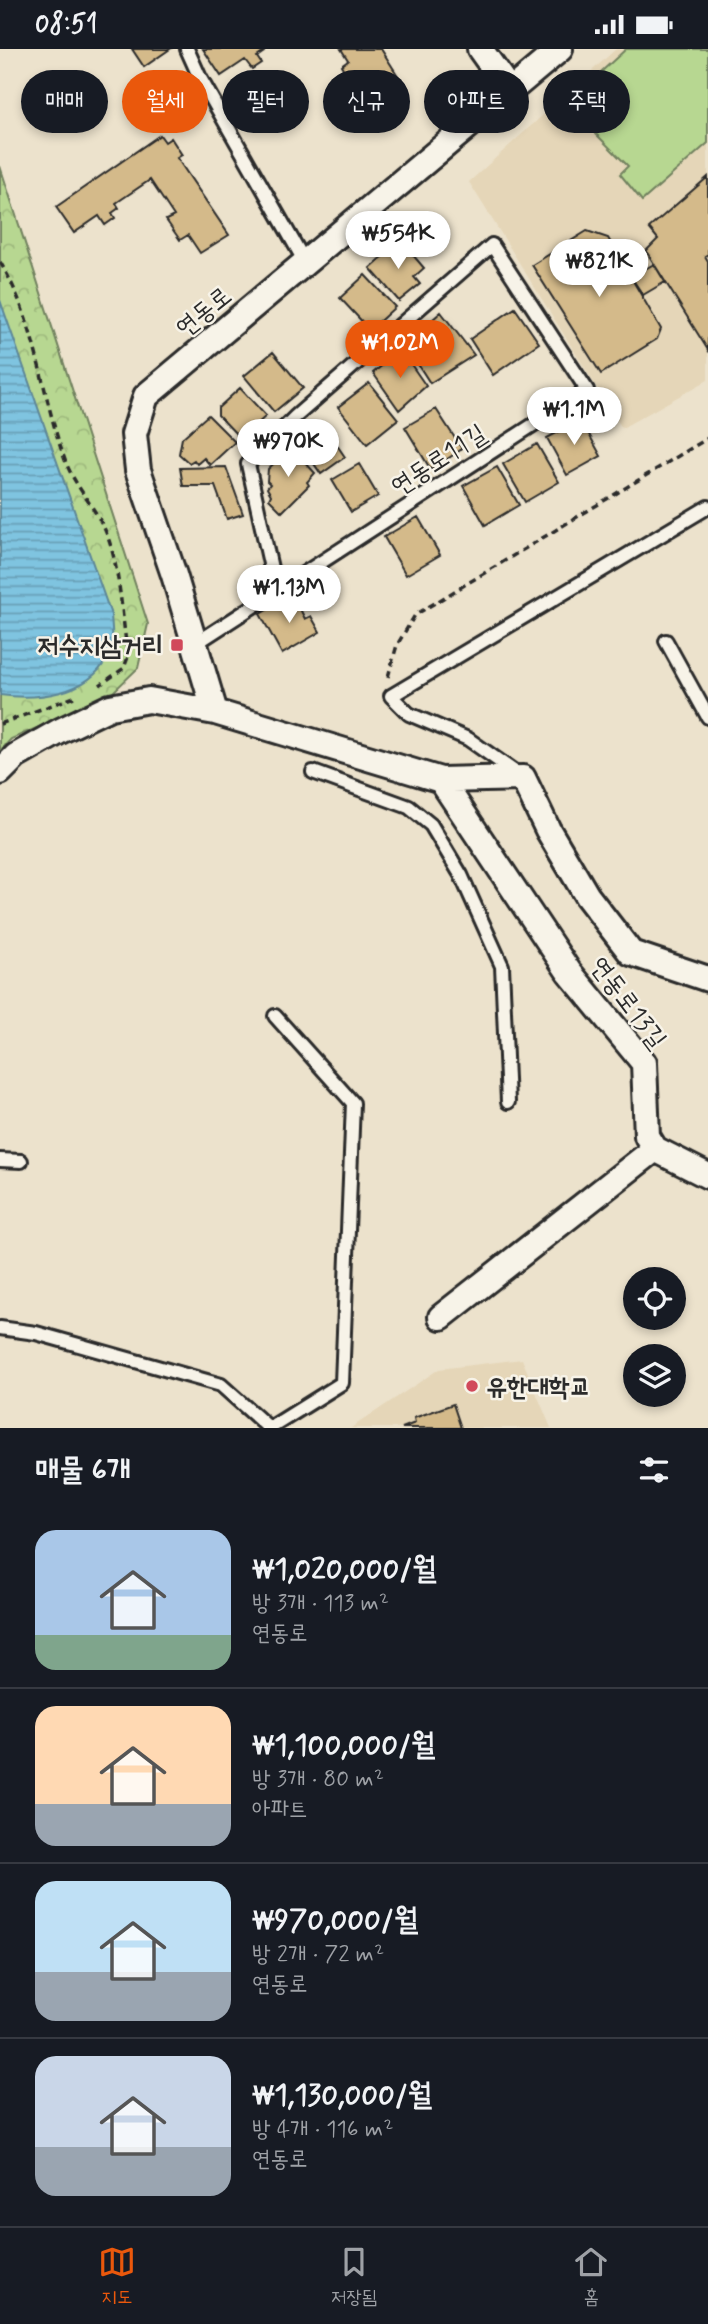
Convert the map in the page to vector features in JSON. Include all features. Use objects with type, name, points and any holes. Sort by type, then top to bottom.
[{"type":"street","points":[[480,49],[495,70]]},
{"type":"street","name":"연동로","points":[[529,75],[560,49]]},
{"type":"street","name":"연동로","points":[[215,712],[138,470],[134,435],[146,395],[460,133]]},
{"type":"street","points":[[0,772],[16,756],[60,731],[110,707],[149,699],[215,712],[441,780],[523,778]]},
{"type":"street","name":"연동로13길","points":[[523,778],[548,830],[587,897],[631,953],[708,979]]},
{"type":"street","name":"연동로13길","points":[[441,780],[569,972],[644,1063],[647,1136],[655,1149]]},
{"type":"street","points":[[441,1317],[655,1149],[708,1177]]},
{"type":"lane","points":[[187,49],[200,78],[306,264]]},
{"type":"lane","name":"연동로11길","points":[[195,644],[587,390],[492,245],[295,417],[248,464],[276,591]]},
{"type":"lane","points":[[523,778],[468,739],[409,714],[391,696],[708,507]]},
{"type":"lane","points":[[666,641],[708,717]]},
{"type":"lane","points":[[313,772],[409,807],[431,825],[461,875],[502,965],[506,990],[508,1102]]},
{"type":"lane","points":[[0,1328],[36,1333],[221,1385],[270,1428],[342,1383],[353,1103],[275,1016]]},
{"type":"lane","points":[[0,1160],[21,1161]]},
{"type":"path","points":[[0,262],[14,285],[30,332],[66,463],[105,531],[112,554],[128,657],[124,668],[118,674],[92,689]]},
{"type":"path","points":[[391,696],[388,678],[391,663],[405,629],[415,615],[708,438]]},
{"type":"path","points":[[0,724],[83,693]]},
{"type":"shaded area","points":[[616,49],[708,49],[708,380],[622,428],[469,182],[523,133],[529,133],[529,128],[543,115],[543,133],[630,133],[630,70],[593,70]]},
{"type":"shaded area","name":"유한대학교","points":[[522,1359],[551,1428],[351,1428],[439,1369]]},
{"type":"green space","points":[[626,49],[708,49],[708,143],[642,201],[620,174],[628,166],[595,133],[630,133],[630,70],[603,70]]},
{"type":"green space","points":[[0,166],[148,624],[138,668],[108,697],[11,739],[0,751]]},
{"type":"water","points":[[0,300],[111,615],[111,648],[98,670],[74,687],[29,697],[0,695]]},
{"type":"building","points":[[132,49],[170,49],[144,67]]},
{"type":"building","points":[[203,49],[262,49],[264,52],[257,57],[261,63],[252,69],[245,60],[230,70],[222,70],[221,76]]},
{"type":"building","points":[[341,49],[381,49],[394,70],[344,70],[341,65],[348,60]]},
{"type":"building","points":[[160,135],[165,142],[171,138],[182,155],[177,158],[229,235],[200,253],[188,235],[180,240],[166,220],[174,216],[150,180],[116,203],[119,208],[112,213],[115,218],[105,225],[99,216],[74,233],[56,207]]},
{"type":"building","points":[[708,177],[708,254],[705,256],[708,261],[708,350],[646,251],[658,239],[649,228]]},
{"type":"building","points":[[587,231],[608,238],[661,329],[657,339],[601,374],[532,265]]},
{"type":"building","points":[[401,241],[424,268],[414,277],[420,284],[399,301],[370,268]]},
{"type":"building","points":[[654,264],[665,282],[643,295],[631,277]]},
{"type":"building","points":[[365,275],[395,307],[370,330],[340,298]]},
{"type":"building","points":[[515,308],[539,343],[493,375],[470,339]]},
{"type":"building","points":[[441,312],[474,355],[430,383],[405,344]]},
{"type":"building","points":[[401,350],[426,386],[399,410],[373,373]]},
{"type":"building","points":[[273,352],[303,388],[274,412],[244,376]]},
{"type":"building","points":[[369,383],[398,419],[367,444],[338,407]]},
{"type":"building","points":[[240,388],[266,416],[241,439],[218,415],[218,408]]},
{"type":"building","points":[[436,409],[462,449],[431,470],[405,427]]},
{"type":"building","points":[[208,415],[235,442],[210,465],[204,458],[197,464],[194,460],[189,463],[179,454],[182,438]]},
{"type":"building","points":[[581,420],[601,456],[567,475],[547,438]]},
{"type":"building","points":[[324,426],[345,457],[321,474],[306,452],[309,450],[303,440]]},
{"type":"building","points":[[537,444],[559,482],[525,502],[503,464]]},
{"type":"building","points":[[291,447],[315,473],[307,482],[309,485],[282,512],[269,499],[271,495],[267,488],[270,484],[267,481],[268,469]]},
{"type":"building","points":[[359,464],[378,496],[351,512],[332,480]]},
{"type":"building","points":[[226,467],[243,514],[227,519],[215,486],[183,486],[180,468]]},
{"type":"building","points":[[497,467],[519,505],[485,525],[463,486]]},
{"type":"building","points":[[418,517],[440,555],[406,575],[384,537]]},
{"type":"building","points":[[293,595],[305,619],[311,616],[320,632],[282,654],[260,614]]},
{"type":"building","points":[[453,1404],[461,1428],[402,1428],[415,1423],[414,1418]]},
{"type":"place","name":"저수지삼거리","points":[[177,645]]},
{"type":"place","name":"유한대학교","points":[[472,1386]]}]
